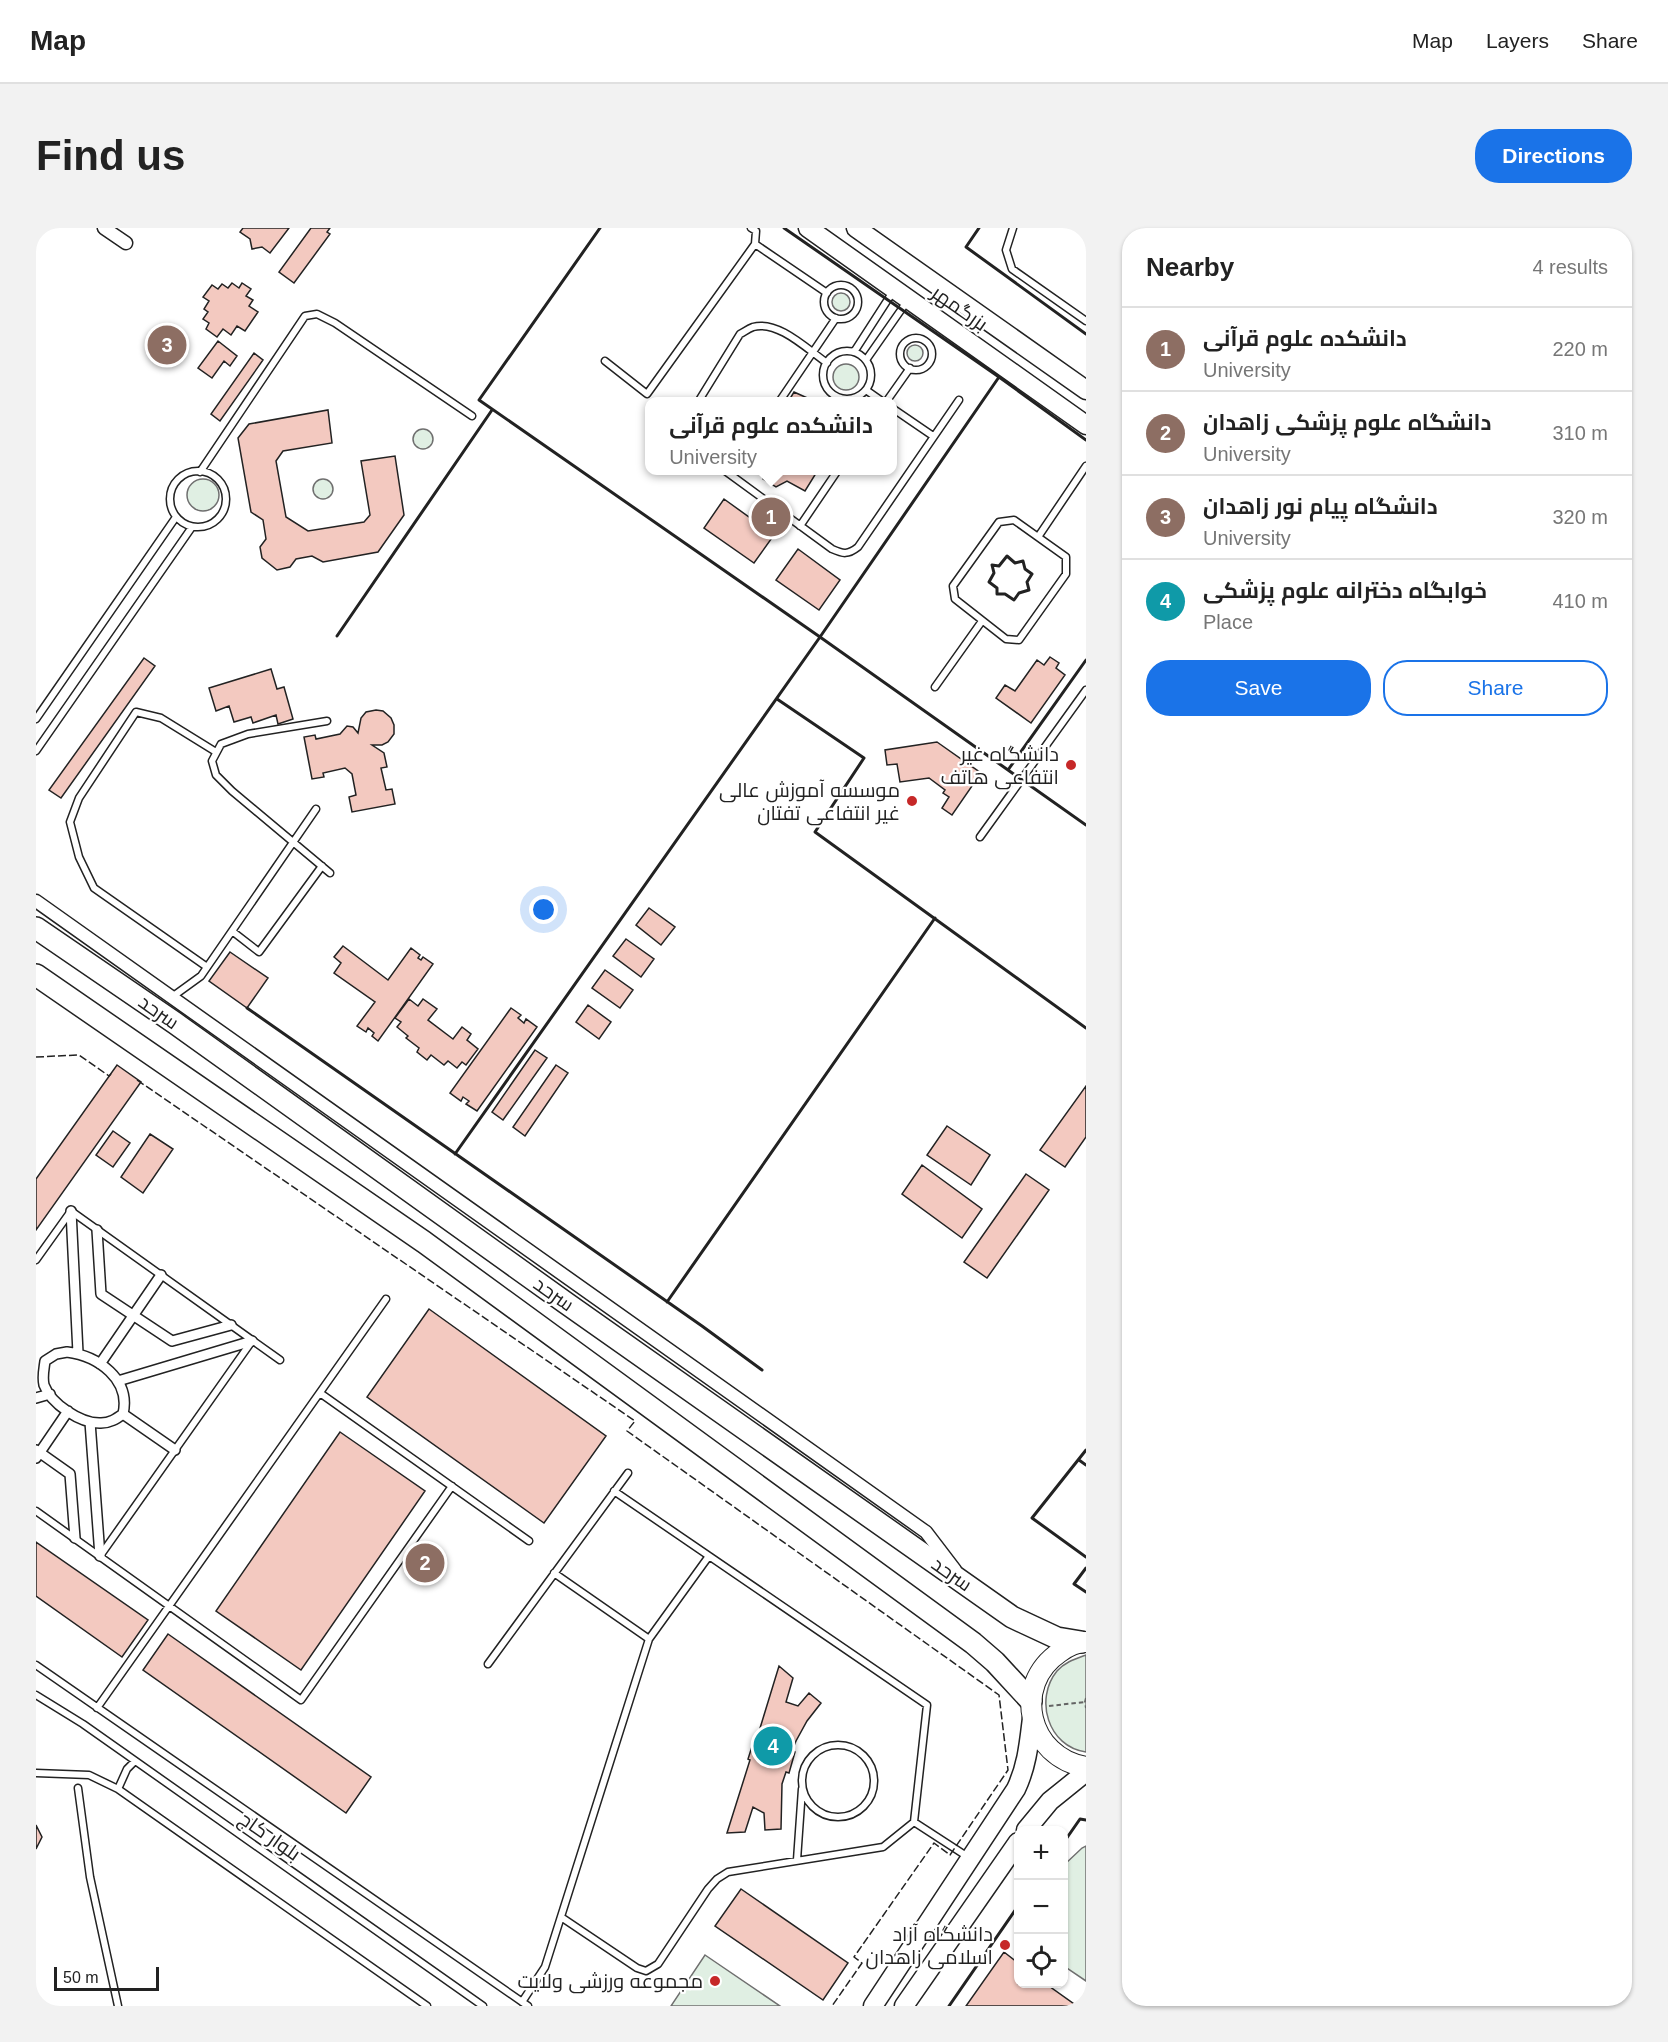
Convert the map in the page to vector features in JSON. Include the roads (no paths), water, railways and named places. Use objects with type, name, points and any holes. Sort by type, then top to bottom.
[{"type":"highway","name":"سرحد","points":[[36,928],[185,1030],[566,1303],[1012,1617],[1057,1638],[1084,1642]]},
{"type":"highway","name":"سرحد","points":[[36,975],[443,1256],[973,1643],[995,1662],[1036,1708]]},
{"type":"main road","name":"بزرگمهر","points":[[807,228],[1086,425]]},
{"type":"main road","name":"بزرگمهر","points":[[856,228],[1086,390]]},
{"type":"main road","points":[[1084,1642],[1066,1648],[1052,1657],[1041,1670],[1034,1685],[1038,1733],[1047,1747],[1060,1758],[1086,1767]]},
{"type":"main road","points":[[873,2006],[1016,1790],[1028,1757],[1036,1708]]},
{"type":"main road","points":[[1029,1826],[1050,1801],[1086,1772]]},
{"type":"main road","points":[[904,2006],[1014,1848]]},
{"type":"street","points":[[104,228],[126,243]]},
{"type":"street","points":[[36,901],[926,1532],[965,1583]]},
{"type":"street","points":[[71,1211],[78,1353]]},
{"type":"street","points":[[97,1230],[101,1294],[172,1341],[231,1325]]},
{"type":"street","points":[[100,1364],[160,1275]]},
{"type":"street","points":[[118,1381],[252,1341]]},
{"type":"street","points":[[78,1353],[100,1364],[124,1390],[126,1402],[123,1414],[113,1421],[101,1424],[90,1422],[68,1411],[50,1394],[44,1384],[45,1361],[56,1354],[78,1353]]},
{"type":"street","points":[[36,1355],[45,1361]]},
{"type":"street","points":[[36,1398],[50,1394]]},
{"type":"street","points":[[68,1411],[37,1454],[70,1474],[75,1539]]},
{"type":"street","points":[[123,1414],[175,1450]]},
{"type":"street","points":[[90,1422],[100,1556]]},
{"type":"lane","points":[[605,361],[647,394],[755,244],[756,231],[751,228]]},
{"type":"lane","points":[[1013,228],[1006,250],[1012,269],[1086,321]]},
{"type":"lane","points":[[755,244],[827,293]]},
{"type":"lane","points":[[840,285],[850,289],[856,297],[857,307],[845,318],[836,318],[825,310],[824,304],[830,289],[840,285]]},
{"type":"lane","points":[[854,352],[901,294]]},
{"type":"lane","points":[[867,360],[901,294]]},
{"type":"lane","points":[[200,471],[305,316],[317,314],[335,323],[472,416]]},
{"type":"lane","points":[[782,397],[836,318]]},
{"type":"lane","points":[[701,397],[740,334],[751,327],[765,326],[783,333],[826,363]]},
{"type":"lane","points":[[910,339],[920,339],[931,349],[931,359],[925,367],[910,368],[902,361],[901,351],[910,339]]},
{"type":"lane","points":[[837,397],[826,386],[824,379],[826,363],[838,353],[854,352],[867,360],[872,375],[866,390],[855,397]]},
{"type":"lane","points":[[888,397],[910,368]]},
{"type":"lane","points":[[866,390],[876,397]]},
{"type":"lane","points":[[732,475],[832,549],[843,554],[851,553],[858,548],[959,400]]},
{"type":"lane","points":[[897,411],[933,436]]},
{"type":"lane","points":[[1038,537],[1086,466]]},
{"type":"lane","points":[[200,471],[209,473],[223,486],[226,504],[218,520],[210,525],[192,527],[176,517],[170,500],[176,482],[183,476],[200,471]]},
{"type":"lane","points":[[800,526],[835,475]]},
{"type":"lane","points":[[36,718],[176,517]]},
{"type":"lane","points":[[1014,520],[1066,557],[1066,574],[1019,640],[1006,639],[982,621],[955,599],[953,586],[999,522],[1014,520]]},
{"type":"lane","points":[[36,751],[192,527]]},
{"type":"lane","points":[[935,687],[982,621]]},
{"type":"lane","points":[[980,837],[1086,690]]},
{"type":"lane","points":[[207,968],[94,888],[79,857],[70,822],[79,798],[136,712],[161,718],[216,752]]},
{"type":"lane","points":[[327,721],[248,734],[221,744],[212,761],[216,775],[232,791],[330,873]]},
{"type":"lane","points":[[172,997],[201,976],[316,810]]},
{"type":"lane","points":[[232,931],[260,952],[322,866]]},
{"type":"lane","points":[[36,1260],[71,1211],[280,1360]]},
{"type":"lane","points":[[97,1708],[386,1299]]},
{"type":"lane","points":[[100,1556],[252,1341]]},
{"type":"lane","points":[[320,1393],[529,1541]]},
{"type":"lane","points":[[488,1664],[628,1473]]},
{"type":"lane","points":[[36,1511],[301,1700],[452,1486]]},
{"type":"lane","points":[[561,1917],[637,1968],[651,1970],[658,1964],[717,1879],[734,1870],[884,1847],[914,1822],[927,1705],[614,1491]]},
{"type":"lane","points":[[36,1665],[525,2004],[545,1967],[650,1639],[709,1556]]},
{"type":"lane","points":[[554,1574],[650,1639]]},
{"type":"lane","name":"بلوار کاج","points":[[36,1695],[83,1724],[483,2006]]},
{"type":"lane","points":[[797,1860],[802,1785],[805,1767],[810,1759],[825,1748],[834,1746],[852,1748],[867,1760],[874,1777],[874,1786],[866,1804],[860,1810],[842,1817],[833,1817],[816,1810],[805,1795],[802,1785]]},
{"type":"lane","points":[[118,1789],[127,1769],[135,1761]]},
{"type":"lane","points":[[36,1773],[90,1775],[118,1789],[427,2006]]},
{"type":"lane","points":[[78,1788],[90,1877],[118,2006]]},
{"type":"lane","points":[[914,1822],[971,1858]]},
{"type":"place","name":"دانشگاه پیام نور زاهدان","points":[[167,345]]},
{"type":"place","name":"دانشکده علوم قرآنی","points":[[771,517]]},
{"type":"place","name":"دانشگاه غیر انتفاعی هاتف","points":[[1071,765]]},
{"type":"place","name":"موسسه آموزش عالی غیر انتفاعی تفتان","points":[[912,801]]},
{"type":"place","name":"دانشگاه علوم پزشکی زاهدان","points":[[425,1563]]},
{"type":"place","name":"خوابگاه دخترانه علوم پزشکی","points":[[773,1746]]},
{"type":"place","name":"دانشگاه آزاد اسلامی زاهدان","points":[[1005,1945]]},
{"type":"place","name":"مجموعه ورزشی ولایت","points":[[715,1981]]}]
